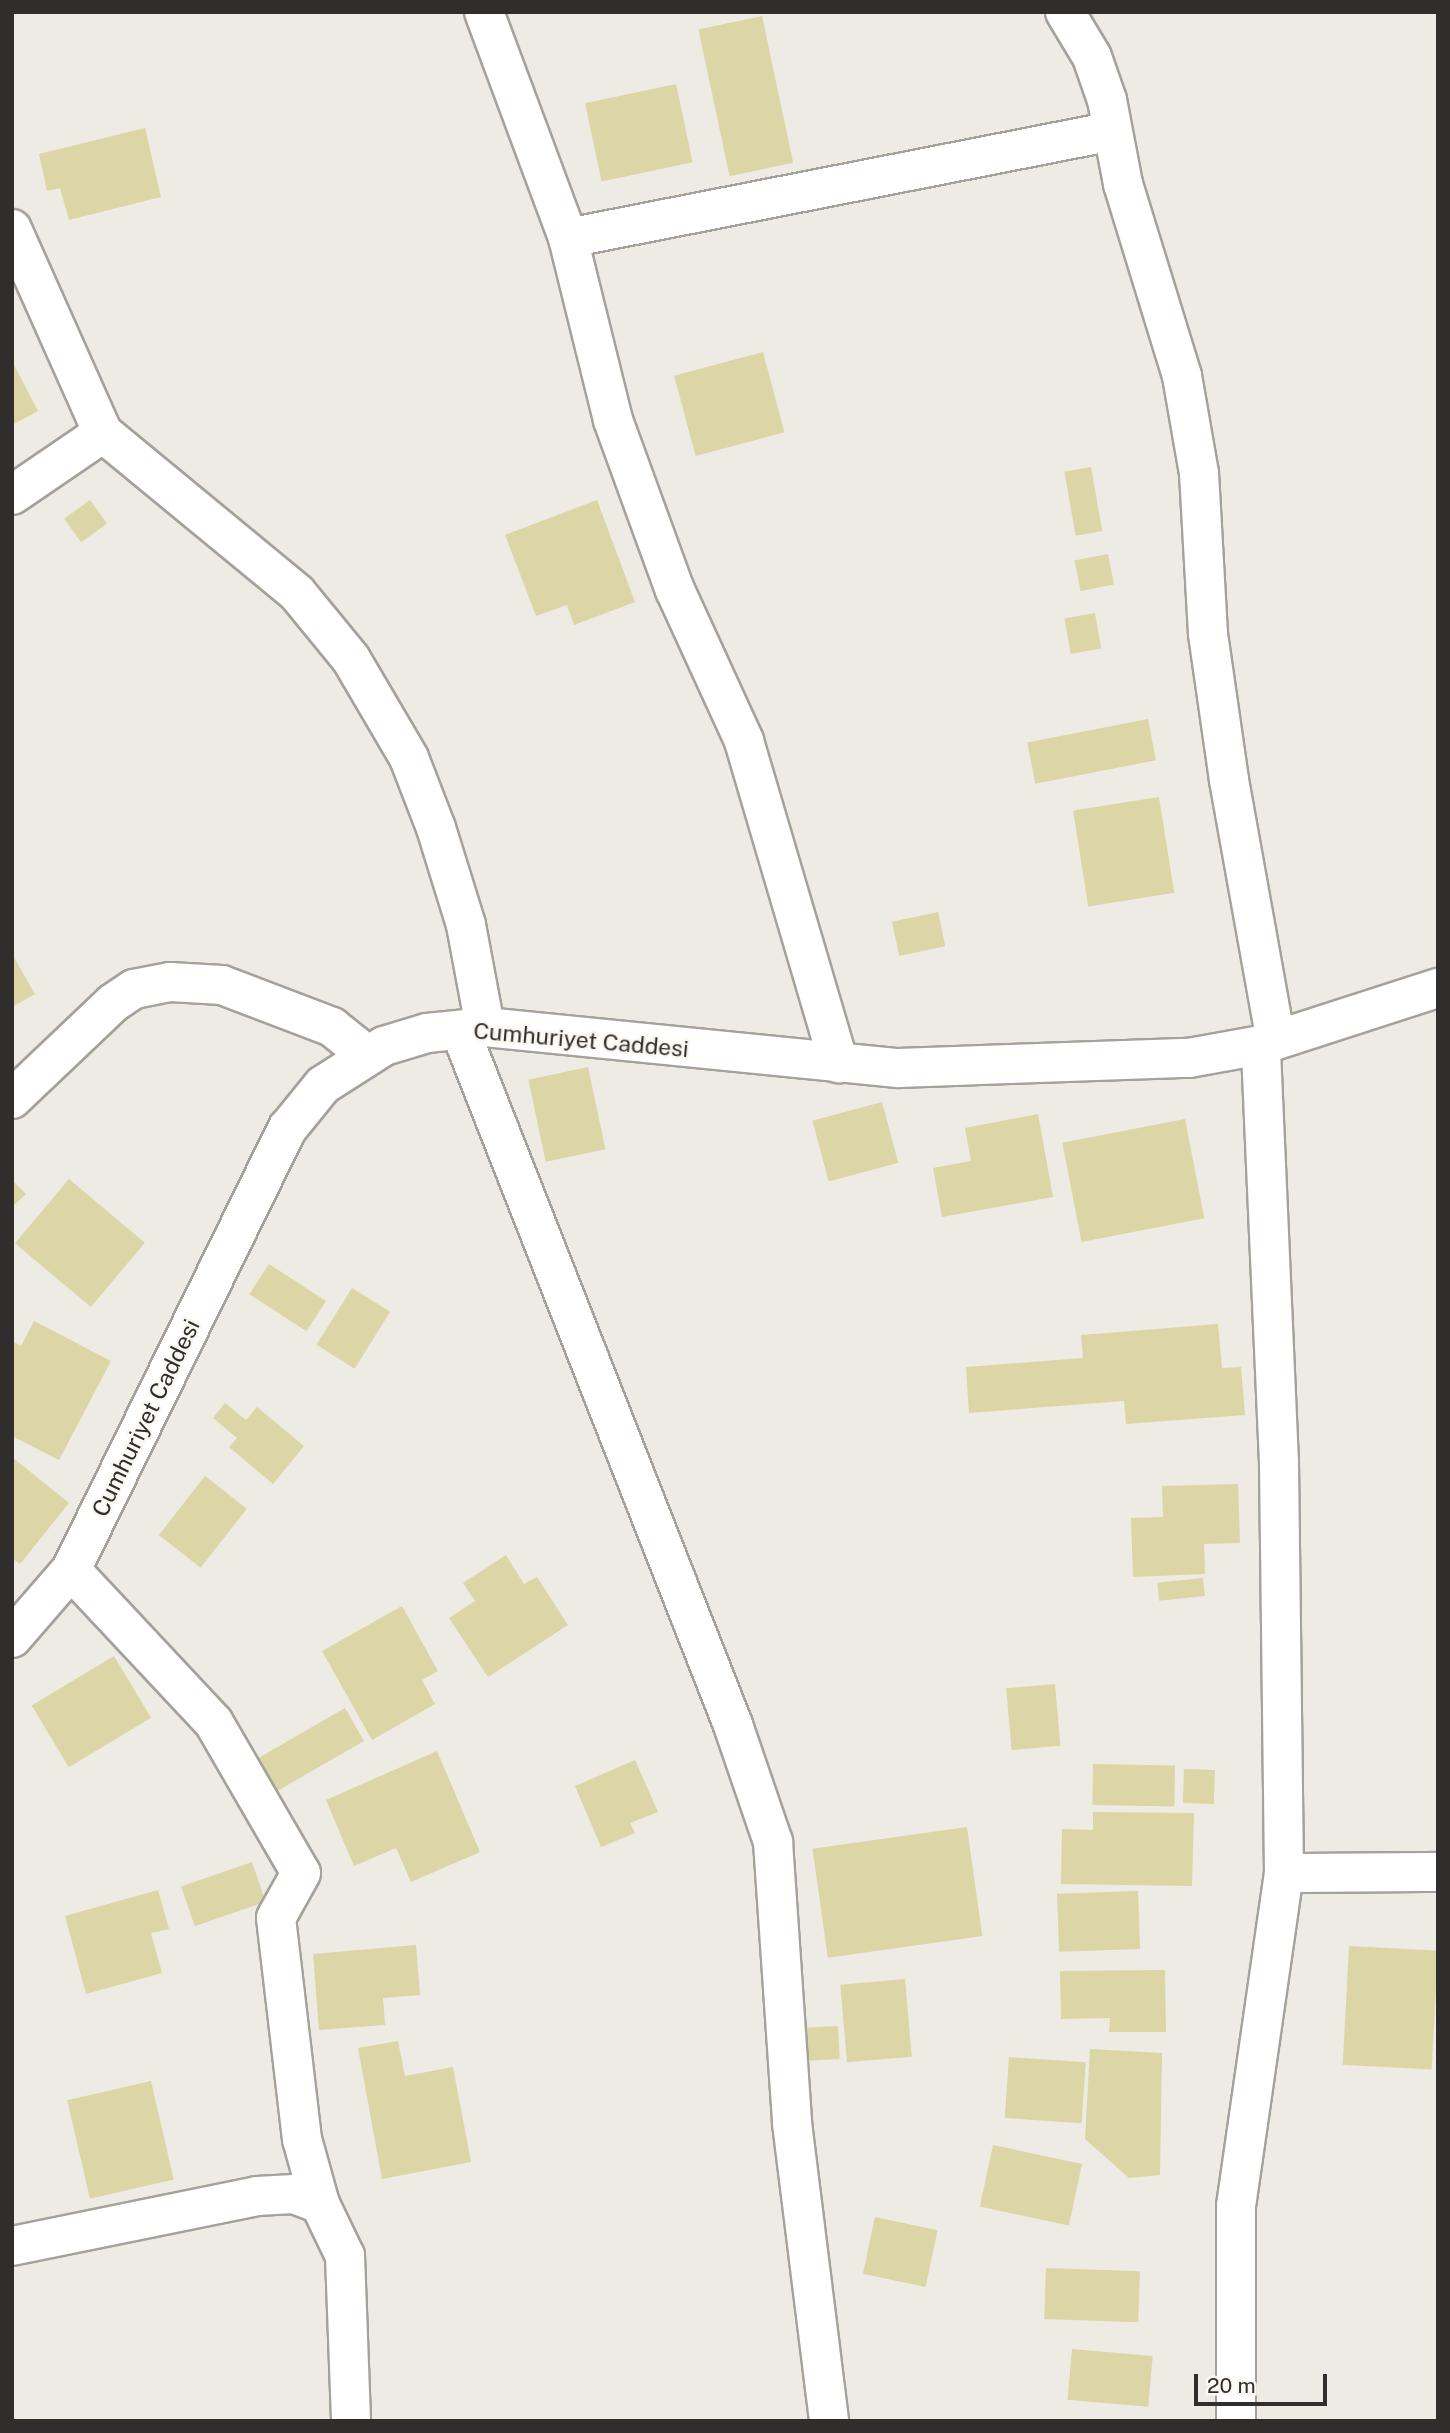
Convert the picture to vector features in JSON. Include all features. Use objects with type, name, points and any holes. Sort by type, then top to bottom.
[{"type":"street","points":[[484,12],[568,238],[614,420],[675,590],[744,741],[839,1063]]},
{"type":"street","points":[[1065,12],[1092,57],[1182,376],[1199,473],[1208,634],[1268,1042],[1279,1463],[1284,1873],[1236,2206],[1236,2421]]},
{"type":"street","points":[[568,238],[1113,131]]},
{"type":"street","points":[[12,229],[103,433],[297,593],[352,659],[409,758],[436,828],[466,925],[472,1029],[733,1724],[773,1842],[792,2123],[829,2421]]},
{"type":"street","points":[[12,495],[103,433]]},
{"type":"street","points":[[12,1099],[113,1003],[134,989],[170,982],[222,985],[332,1027],[366,1055]]},
{"type":"street","name":"Cumhuriyet Caddesi","points":[[12,1638],[71,1570],[288,1128],[323,1085],[366,1055],[427,1033],[472,1029],[898,1068],[1189,1058],[1268,1042],[1438,988]]},
{"type":"street","points":[[71,1570],[214,1723],[301,1873],[276,1918],[302,2139],[320,2204],[345,2256],[351,2421]]},
{"type":"street","points":[[1284,1873],[1438,1872]]},
{"type":"street","points":[[12,2246],[257,2196],[294,2194],[320,2204]]},
{"type":"building","points":[[762,16],[793,163],[730,176],[698,30]]},
{"type":"building","points":[[676,84],[693,162],[602,182],[585,103]]},
{"type":"building","points":[[145,128],[161,197],[69,220],[60,188],[47,191],[39,154]]},
{"type":"building","points":[[763,352],[784,432],[696,456],[674,376]]},
{"type":"building","points":[[12,361],[38,411],[12,425]]},
{"type":"building","points":[[1091,467],[1102,531],[1076,536],[1064,472]]},
{"type":"building","points":[[90,500],[107,523],[81,542],[64,519]]},
{"type":"building","points":[[597,500],[635,602],[574,625],[567,605],[536,616],[505,535]]},
{"type":"building","points":[[1108,554],[1114,584],[1081,591],[1075,560]]},
{"type":"building","points":[[1095,613],[1101,648],[1071,654],[1064,618]]},
{"type":"building","points":[[1148,719],[1156,760],[1035,784],[1027,742]]},
{"type":"building","points":[[1159,797],[1174,893],[1088,906],[1073,811]]},
{"type":"building","points":[[938,912],[945,946],[899,956],[892,922]]},
{"type":"building","points":[[12,954],[35,994],[12,1007]]},
{"type":"building","points":[[588,1067],[605,1149],[546,1162],[528,1080]]},
{"type":"building","points":[[882,1102],[898,1163],[829,1181],[812,1121]]},
{"type":"building","points":[[1038,1114],[1053,1197],[942,1217],[933,1168],[971,1161],[965,1128]]},
{"type":"building","points":[[1185,1119],[1204,1218],[1082,1242],[1062,1143]]},
{"type":"building","points":[[69,1179],[145,1243],[91,1307],[15,1243]]},
{"type":"building","points":[[12,1180],[26,1194],[12,1207]]},
{"type":"building","points":[[269,1264],[326,1301],[306,1331],[249,1294]]},
{"type":"building","points":[[352,1288],[390,1312],[355,1369],[316,1345]]},
{"type":"building","points":[[34,1321],[111,1361],[59,1460],[12,1436],[12,1341],[21,1346]]},
{"type":"building","points":[[1218,1324],[1222,1368],[1241,1367],[1245,1415],[1126,1424],[1124,1401],[969,1413],[966,1367],[1083,1358],[1081,1335]]},
{"type":"building","points":[[225,1403],[246,1420],[257,1407],[304,1446],[273,1484],[229,1447],[237,1438],[213,1418]]},
{"type":"building","points":[[12,1457],[69,1503],[20,1564],[12,1558]]},
{"type":"building","points":[[205,1476],[247,1509],[201,1568],[159,1535]]},
{"type":"building","points":[[1238,1484],[1240,1543],[1204,1544],[1205,1574],[1133,1577],[1131,1518],[1163,1517],[1162,1486]]},
{"type":"building","points":[[506,1555],[524,1584],[537,1577],[568,1625],[488,1677],[449,1618],[475,1601],[463,1583]]},
{"type":"building","points":[[1203,1578],[1205,1596],[1159,1601],[1157,1583]]},
{"type":"building","points":[[402,1606],[438,1671],[422,1680],[435,1704],[372,1740],[322,1651]]},
{"type":"building","points":[[114,1656],[151,1718],[69,1767],[32,1705]]},
{"type":"building","points":[[1055,1684],[1060,1746],[1012,1750],[1006,1688]]},
{"type":"building","points":[[345,1708],[364,1741],[273,1793],[254,1760]]},
{"type":"building","points":[[437,1751],[480,1852],[411,1882],[396,1848],[354,1866],[326,1800]]},
{"type":"building","points":[[635,1760],[658,1812],[630,1823],[635,1833],[601,1847],[575,1786]]},
{"type":"building","points":[[1093,1764],[1175,1765],[1174,1806],[1092,1805]]},
{"type":"building","points":[[1184,1769],[1215,1770],[1214,1804],[1183,1803]]},
{"type":"building","points":[[1093,1812],[1194,1813],[1192,1886],[1061,1884],[1062,1829],[1093,1830]]},
{"type":"building","points":[[967,1827],[982,1936],[828,1958],[813,1849]]},
{"type":"building","points":[[252,1862],[266,1902],[195,1926],[181,1886]]},
{"type":"building","points":[[158,1890],[169,1929],[151,1933],[162,1973],[86,1994],[65,1916]]},
{"type":"building","points":[[1138,1891],[1140,1949],[1059,1952],[1057,1894]]},
{"type":"building","points":[[416,1945],[420,1995],[383,1998],[385,2025],[319,2030],[313,1954]]},
{"type":"building","points":[[1349,1946],[1438,1951],[1432,2069],[1343,2065]]},
{"type":"building","points":[[1165,1970],[1166,2032],[1109,2032],[1110,2018],[1061,2019],[1060,1971]]},
{"type":"building","points":[[905,1979],[912,2057],[847,2062],[840,1985]]},
{"type":"building","points":[[838,2026],[840,2059],[807,2061],[805,2028]]},
{"type":"building","points":[[398,2041],[405,2076],[453,2067],[471,2162],[382,2179],[358,2048]]},
{"type":"building","points":[[1090,2049],[1162,2053],[1160,2175],[1129,2178],[1085,2139]]},
{"type":"building","points":[[1009,2057],[1086,2062],[1082,2123],[1005,2118]]},
{"type":"building","points":[[151,2081],[174,2179],[90,2199],[67,2100]]},
{"type":"building","points":[[993,2145],[1082,2164],[1069,2226],[980,2207]]},
{"type":"building","points":[[875,2217],[938,2230],[926,2287],[863,2274]]},
{"type":"building","points":[[1046,2268],[1140,2271],[1138,2322],[1044,2319]]},
{"type":"building","points":[[1072,2349],[1153,2356],[1148,2407],[1068,2400]]}]
